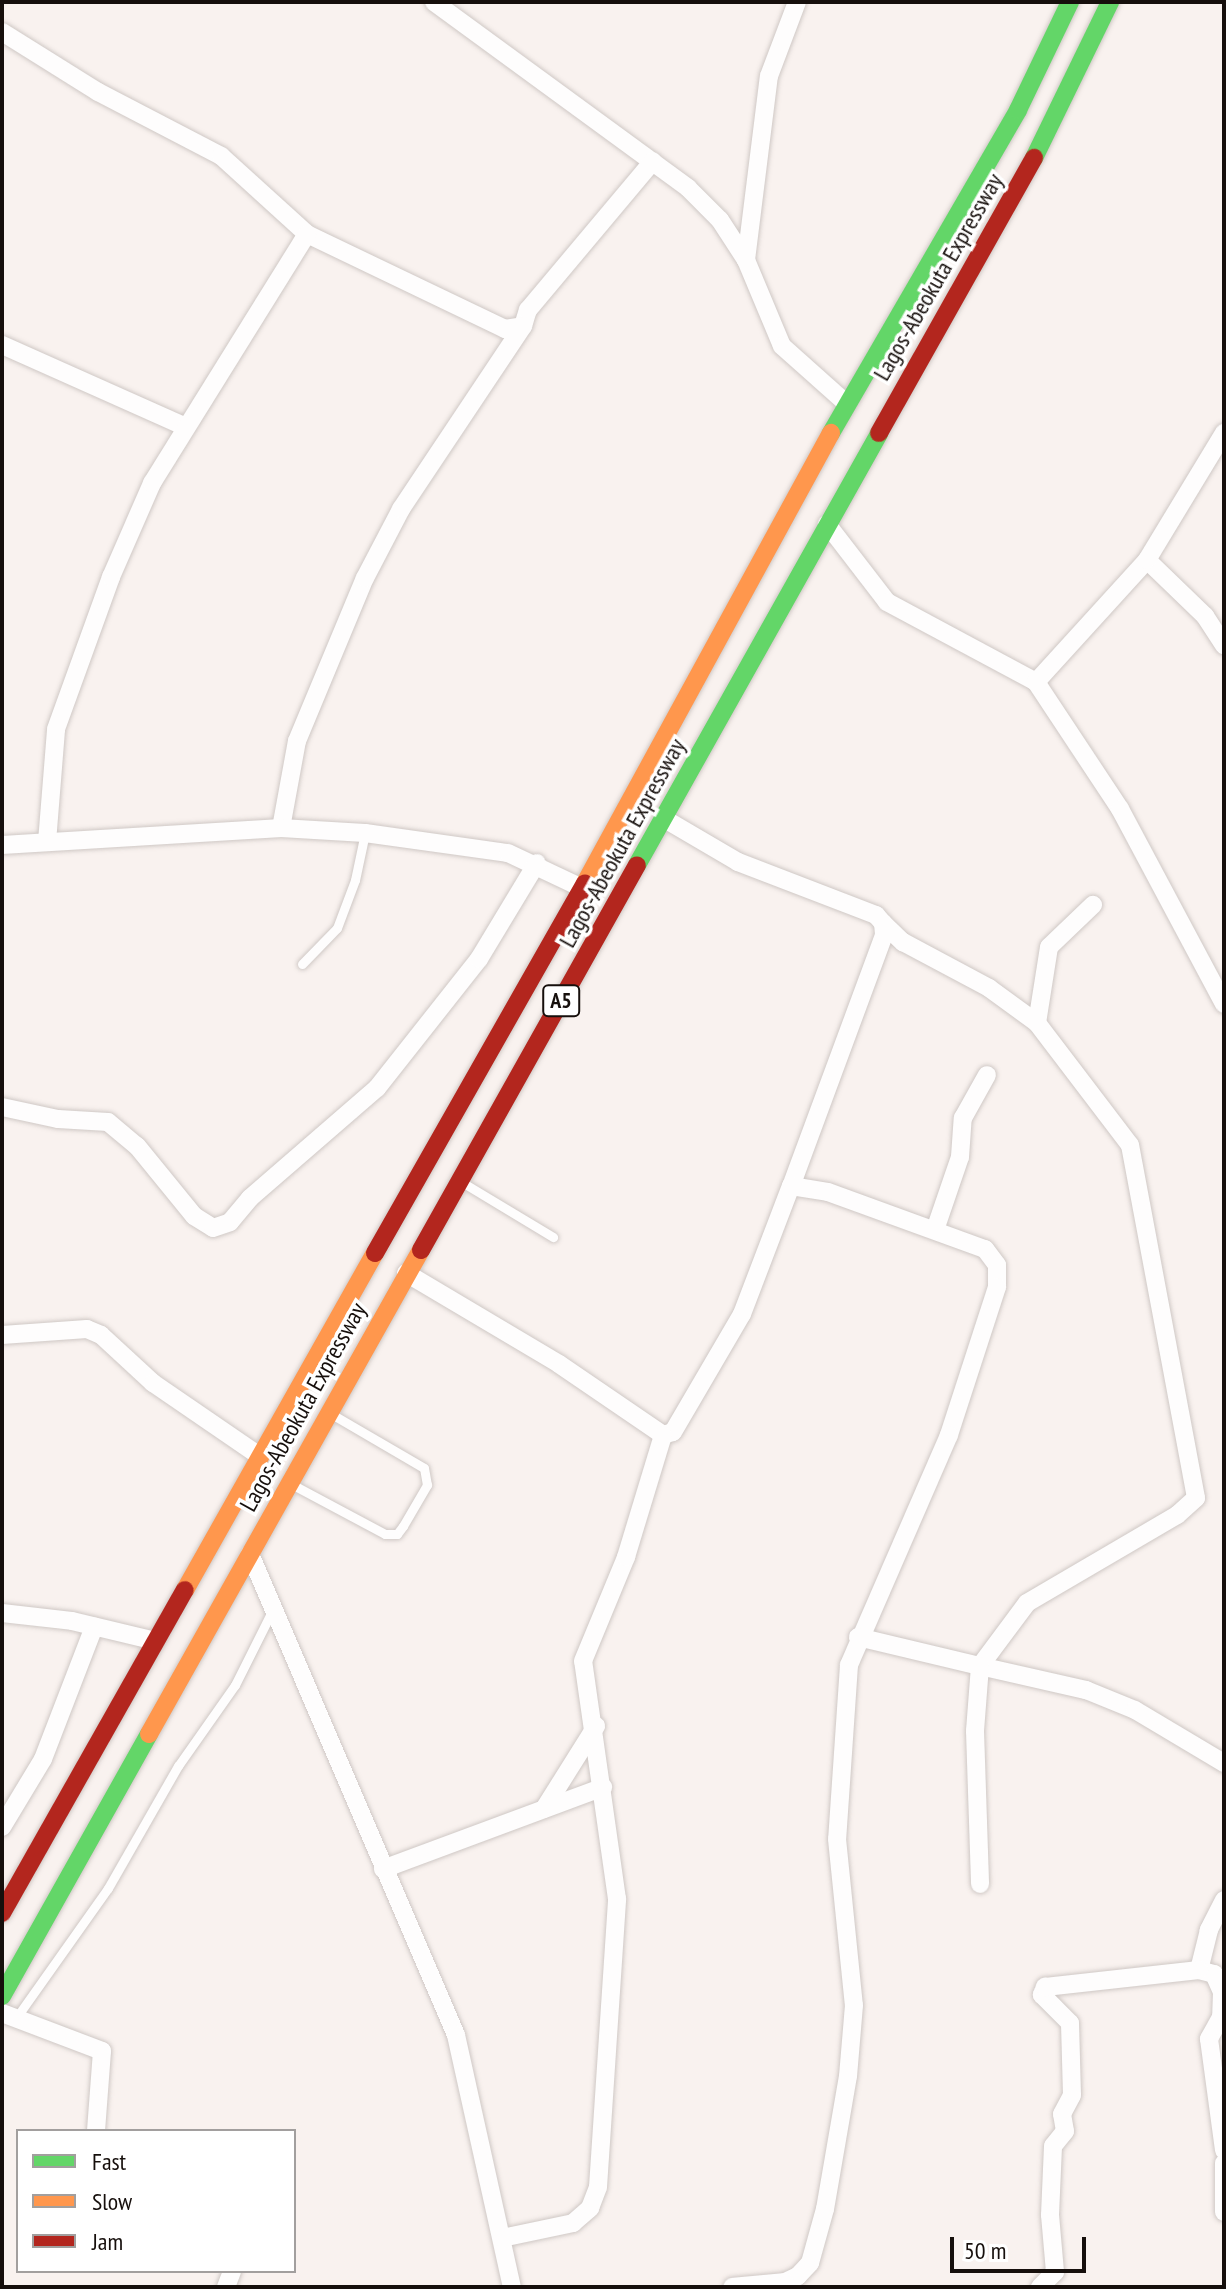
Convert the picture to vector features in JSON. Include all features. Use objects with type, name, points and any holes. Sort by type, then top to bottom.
[{"type":"highway","name":"Lagos-Abeokuta Expressway","points":[[2,1913],[258,1455],[582,888],[847,404],[1018,110],[1070,2]]},
{"type":"highway","name":"Lagos-Abeokuta Expressway","points":[[2,1996],[1056,119],[1110,2]]},
{"type":"street","points":[[434,2],[653,161],[720,220],[746,260],[782,346],[847,404]]},
{"type":"street","points":[[746,260],[769,76],[797,2]]},
{"type":"street","points":[[2,32],[98,92],[221,156],[307,234],[486,323],[505,329],[523,326]]},
{"type":"street","points":[[281,828],[297,741],[365,578],[401,509],[523,326],[528,310],[653,161]]},
{"type":"street","points":[[47,842],[50,773],[61,714],[117,563],[152,483],[307,234]]},
{"type":"street","points":[[2,345],[186,427]]},
{"type":"street","points":[[1036,682],[1147,560],[1224,433]]},
{"type":"street","points":[[827,524],[887,602],[1036,682],[1120,809],[1224,1004]]},
{"type":"street","points":[[1147,560],[1205,616],[1224,645]]},
{"type":"street","points":[[663,818],[738,862],[876,915],[903,942],[989,988],[1037,1023],[1130,1145],[1196,1498],[1177,1515],[1027,1603],[980,1666],[975,1731],[980,1884]]},
{"type":"street","points":[[2,845],[281,828],[365,833],[508,853],[537,863],[582,888]]},
{"type":"street","points":[[2,1107],[58,1119],[108,1122],[137,1146],[194,1216],[213,1228],[230,1222],[377,1088],[479,959],[537,863]]},
{"type":"street","points":[[1037,1023],[1049,947],[1093,905]]},
{"type":"street","points":[[663,1435],[673,1432],[742,1314],[884,935],[883,923]]},
{"type":"street","points":[[935,1230],[960,1157],[963,1118],[987,1075]]},
{"type":"street","points":[[732,2287],[785,2282],[810,2263],[835,2161],[854,2005],[837,1839],[849,1665],[858,1637],[949,1435],[997,1287],[997,1265],[985,1249],[818,1189],[791,1186]]},
{"type":"street","points":[[406,1273],[559,1364],[663,1435]]},
{"type":"street","points":[[2,1335],[87,1329],[101,1335],[153,1383],[258,1455]]},
{"type":"street","points":[[502,2238],[573,2223],[590,2208],[598,2187],[617,1899],[596,1726],[583,1661],[626,1557],[663,1435]]},
{"type":"street","points":[[249,1552],[456,2035],[512,2287]]},
{"type":"street","points":[[2,1613],[94,1627],[156,1641]]},
{"type":"street","points":[[2,1827],[43,1759],[94,1627]]},
{"type":"street","points":[[858,1637],[1086,1690],[1135,1710],[1224,1763]]},
{"type":"street","points":[[544,1809],[596,1726]]},
{"type":"street","points":[[383,1869],[603,1787]]},
{"type":"street","points":[[1199,1970],[1209,1930],[1224,1900]]},
{"type":"street","points":[[1040,2287],[1055,2272],[1050,2215],[1053,2146],[1065,2131],[1062,2114],[1072,2095],[1070,2023],[1042,1995],[1045,1987],[1199,1970],[1214,1974],[1222,1992],[1221,2017],[1209,2039],[1224,2150]]},
{"type":"street","points":[[9,2016],[102,2051],[96,2129]]},
{"type":"street","points":[[1224,2163],[1224,2212]]},
{"type":"lane","points":[[302,964],[337,928],[355,880],[365,833]]},
{"type":"lane","points":[[459,1180],[553,1237]]},
{"type":"lane","points":[[288,1482],[385,1534],[397,1534],[427,1485],[424,1468],[328,1412]]},
{"type":"lane","points":[[9,2016],[108,1888],[178,1766],[235,1685],[273,1609]]},
{"type":"traffic: fast","points":[[831,433],[1018,110],[1070,2]]},
{"type":"traffic: fast","points":[[1034,158],[1110,2]]},
{"type":"traffic: fast","points":[[637,865],[879,433]]},
{"type":"traffic: fast","points":[[2,1996],[149,1734]]},
{"type":"traffic: slow","points":[[585,883],[831,433]]},
{"type":"traffic: slow","points":[[149,1734],[421,1250]]},
{"type":"traffic: slow","points":[[185,1590],[375,1253]]},
{"type":"traffic: jam","points":[[879,433],[1034,158]]},
{"type":"traffic: jam","points":[[421,1250],[637,865]]},
{"type":"traffic: jam","points":[[375,1253],[585,883]]},
{"type":"traffic: jam","points":[[2,1913],[185,1590]]}]
